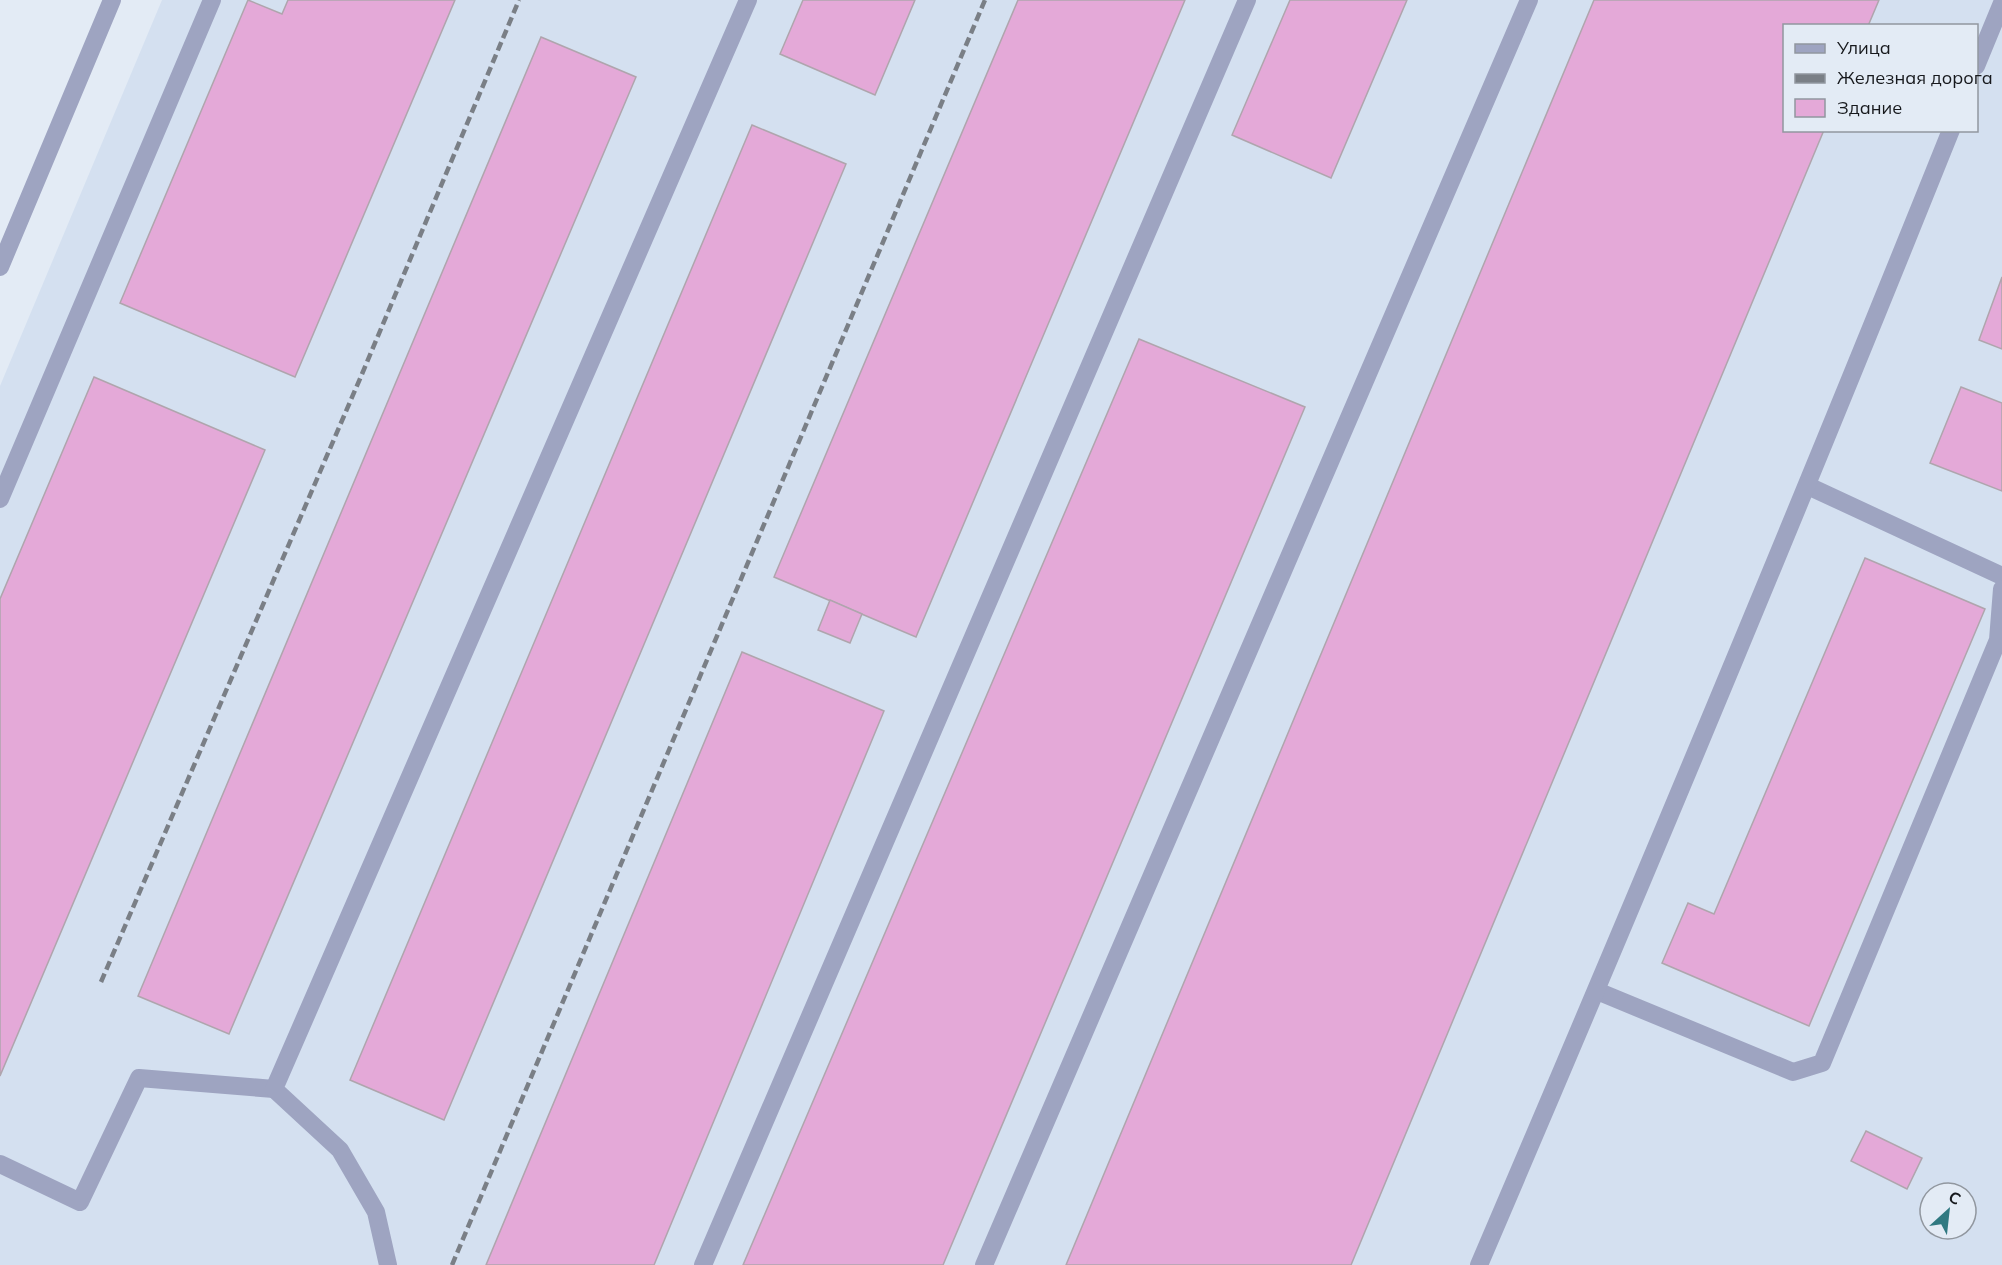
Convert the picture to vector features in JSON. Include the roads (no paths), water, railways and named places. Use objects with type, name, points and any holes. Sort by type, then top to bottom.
[{"type":"street","points":[[0,267],[112,0]]},
{"type":"street","points":[[0,499],[212,0]]},
{"type":"street","points":[[274,1089],[748,0]]},
{"type":"street","points":[[702,1265],[1246,0]]},
{"type":"street","points":[[984,1265],[1529,0]]},
{"type":"street","points":[[1978,63],[2002,3]]},
{"type":"street","points":[[1479,1265],[1597,991],[1808,486],[1950,132]]},
{"type":"street","points":[[1808,486],[2002,576]]},
{"type":"street","points":[[1597,991],[1793,1072],[1822,1063],[1998,640],[2002,589]]},
{"type":"street","points":[[0,1164],[80,1202],[138,1078],[274,1089],[340,1150],[376,1212],[387,1265]]},
{"type":"railway","points":[[101,982],[362,374],[519,0]]},
{"type":"railway","points":[[452,1265],[985,0]]}]
